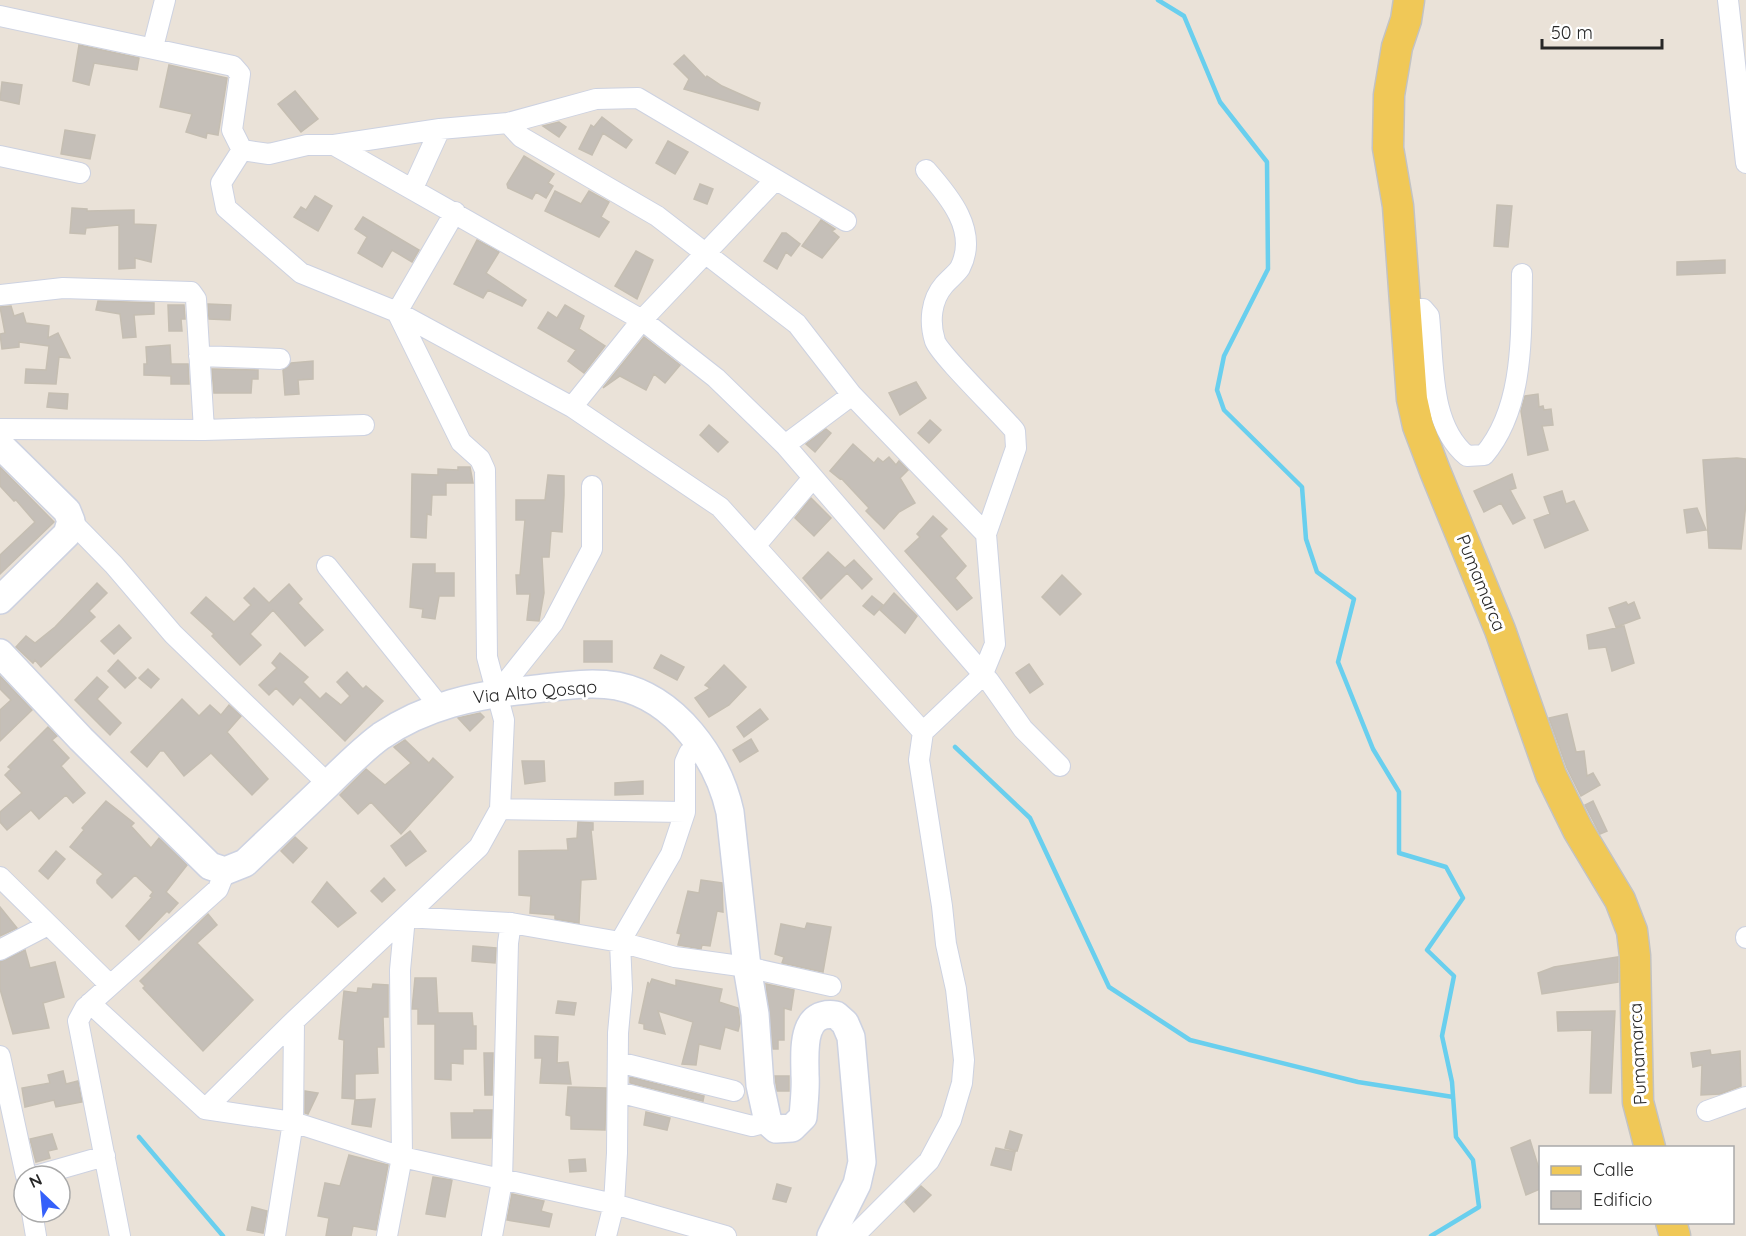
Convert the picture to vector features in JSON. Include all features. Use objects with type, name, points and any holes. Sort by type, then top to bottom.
[{"type":"main road","name":"Pumamarca","points":[[1409,0],[1406,20],[1397,47],[1389,96],[1388,148],[1398,206],[1412,399],[1422,435],[1500,630],[1551,775],[1578,830],[1620,900],[1632,931],[1635,956],[1638,1102],[1649,1146]]},
{"type":"street","points":[[153,47],[165,0]]},
{"type":"street","points":[[1728,0],[1746,163]]},
{"type":"street","points":[[0,16],[233,66],[240,74],[232,130],[242,150]]},
{"type":"street","points":[[242,150],[269,154],[306,145],[334,145],[440,129],[508,123],[596,99],[638,98],[846,221]]},
{"type":"street","points":[[508,123],[521,137],[657,216],[797,324],[852,395],[986,534]]},
{"type":"street","points":[[413,188],[440,129]]},
{"type":"street","points":[[334,145],[642,320],[716,378],[785,445],[982,676],[989,681],[1023,729],[1060,766]]},
{"type":"street","points":[[242,150],[221,183],[226,208],[301,273],[397,312],[572,407],[720,507],[922,732]]},
{"type":"street","points":[[0,156],[80,173]]},
{"type":"street","points":[[854,1236],[929,1161],[951,1120],[962,1083],[964,1060],[956,990],[946,944],[919,760],[922,732],[982,676],[995,644],[986,534],[1016,448],[1015,431],[936,345],[931,325],[934,301],[942,287],[959,270],[964,257],[965,229],[952,200],[926,170]]},
{"type":"street","points":[[572,407],[642,320],[775,180]]},
{"type":"street","points":[[397,312],[455,212]]},
{"type":"street","points":[[1407,309],[1423,309],[1429,316],[1438,404],[1445,430],[1454,445],[1467,456],[1484,454],[1496,440],[1520,369],[1522,274]]},
{"type":"street","points":[[0,295],[63,288],[191,292],[196,299],[204,430]]},
{"type":"street","points":[[205,1109],[294,1021],[479,847],[500,809],[504,720],[487,657],[485,470],[480,459],[461,442],[397,312]]},
{"type":"street","points":[[199,356],[280,359]]},
{"type":"street","points":[[785,445],[852,395]]},
{"type":"street","points":[[0,429],[204,430],[364,425]]},
{"type":"street","points":[[0,445],[67,511],[71,522],[114,565],[173,634],[328,784]]},
{"type":"street","points":[[756,545],[812,479]]},
{"type":"street","points":[[498,692],[553,623],[592,549],[592,486]]},
{"type":"street","points":[[0,600],[67,534],[71,522]]},
{"type":"street","points":[[327,566],[440,707]]},
{"type":"street","points":[[0,654],[81,739],[210,866],[225,871],[218,889],[90,1003],[78,1022],[120,1236]]},
{"type":"street","name":"Via Alto Qosqo","points":[[225,871],[245,863],[381,736],[440,707],[466,698],[498,692],[589,684],[617,686],[654,702],[701,746],[715,766],[725,788],[755,1014],[760,1084],[768,1122]]},
{"type":"street","points":[[606,1236],[614,1204],[622,989],[620,942],[671,854],[685,812],[685,762],[689,753],[701,746]]},
{"type":"street","points":[[500,809],[685,812]]},
{"type":"street","points":[[0,877],[110,985]]},
{"type":"street","points":[[405,917],[511,923],[620,942],[675,957],[747,967],[831,986]]},
{"type":"street","points":[[387,1236],[402,1157],[400,970],[405,917]]},
{"type":"street","points":[[492,1236],[502,1181],[507,954],[511,923]]},
{"type":"street","points":[[0,950],[48,925]]},
{"type":"street","points":[[90,1003],[205,1109],[293,1122],[402,1157],[614,1204],[726,1236]]},
{"type":"street","points":[[618,1092],[752,1126],[768,1122],[776,1129],[786,1130],[798,1124],[803,1117],[806,1033],[812,1022],[819,1017],[836,1015],[845,1023],[851,1037],[862,1162],[854,1192],[831,1236]]},
{"type":"street","points":[[275,1236],[293,1122],[294,1021]]},
{"type":"street","points":[[0,1056],[23,1164]]},
{"type":"street","points":[[618,1062],[734,1091]]},
{"type":"street","points":[[1707,1111],[1746,1097]]},
{"type":"street","points":[[72,1165],[105,1156]]},
{"type":"building","points":[[79,45],[139,58],[137,70],[94,63],[89,85],[73,81]]},
{"type":"building","points":[[684,55],[706,78],[707,76],[722,86],[760,103],[758,110],[684,89],[689,79],[674,64]]},
{"type":"building","points":[[169,65],[227,78],[218,135],[207,133],[206,138],[186,132],[192,114],[160,107]]},
{"type":"building","points":[[2,82],[22,85],[19,104],[0,100]]},
{"type":"building","points":[[295,91],[318,119],[301,132],[278,104]]},
{"type":"building","points":[[602,117],[632,140],[626,148],[603,133],[592,155],[579,149],[591,125],[594,127]]},
{"type":"building","points":[[559,122],[566,127],[559,137],[543,126]]},
{"type":"building","points":[[65,130],[95,135],[90,159],[61,154]]},
{"type":"building","points":[[668,141],[688,152],[675,174],[656,163]]},
{"type":"building","points":[[524,156],[554,174],[548,183],[553,186],[546,198],[536,192],[532,199],[508,188],[507,184]]},
{"type":"building","points":[[700,184],[713,189],[707,204],[694,199]]},
{"type":"building","points":[[555,191],[581,204],[589,191],[609,202],[601,217],[609,222],[599,237],[545,211]]},
{"type":"building","points":[[315,196],[332,206],[318,231],[294,217],[301,207],[306,210]]},
{"type":"building","points":[[1497,205],[1512,206],[1508,247],[1494,246]]},
{"type":"building","points":[[72,208],[87,209],[87,211],[134,210],[134,224],[156,225],[151,262],[135,258],[135,268],[119,269],[119,225],[86,228],[85,234],[70,233]]},
{"type":"building","points":[[363,217],[419,250],[412,262],[392,250],[382,267],[358,253],[367,237],[355,229]]},
{"type":"building","points":[[821,220],[835,229],[832,231],[839,237],[822,258],[802,246]]},
{"type":"building","points":[[782,233],[786,233],[800,244],[791,256],[786,252],[777,269],[764,261]]},
{"type":"building","points":[[477,240],[499,252],[486,273],[526,300],[522,306],[488,290],[483,298],[454,284]]},
{"type":"building","points":[[636,251],[653,260],[637,299],[615,286]]},
{"type":"building","points":[[1725,260],[1725,273],[1677,275],[1677,262]]},
{"type":"building","points":[[98,301],[154,303],[154,314],[134,315],[136,337],[123,338],[120,314],[96,310]]},
{"type":"building","points":[[208,304],[231,305],[230,320],[209,319]]},
{"type":"building","points":[[168,305],[184,305],[185,319],[181,319],[182,331],[169,331]]},
{"type":"building","points":[[565,305],[584,316],[579,329],[605,346],[584,373],[568,361],[576,350],[538,328],[548,312],[557,318]]},
{"type":"building","points":[[11,306],[14,316],[23,313],[26,323],[49,326],[48,338],[58,333],[70,358],[59,357],[56,384],[25,383],[26,369],[46,370],[49,346],[19,342],[19,347],[2,349],[0,334],[5,333],[0,307]]},
{"type":"building","points":[[644,337],[680,365],[665,383],[654,374],[646,390],[620,376],[603,388]]},
{"type":"building","points":[[170,345],[171,364],[188,364],[189,384],[171,384],[171,376],[144,375],[144,364],[147,364],[146,347]]},
{"type":"building","points":[[313,361],[313,379],[298,380],[299,394],[285,395],[283,370],[291,363]]},
{"type":"building","points":[[212,369],[258,370],[258,379],[252,379],[251,393],[214,393]]},
{"type":"building","points":[[916,382],[926,398],[900,415],[889,393]]},
{"type":"building","points":[[49,393],[68,394],[67,409],[47,407]]},
{"type":"building","points":[[1538,394],[1539,407],[1543,406],[1544,410],[1551,409],[1553,425],[1542,426],[1548,450],[1528,455],[1521,411],[1525,396]]},
{"type":"building","points":[[930,420],[941,430],[929,443],[918,433]]},
{"type":"building","points":[[709,425],[728,442],[718,452],[700,435]]},
{"type":"building","points":[[826,429],[831,433],[815,452],[806,444]]},
{"type":"building","points":[[853,444],[874,463],[878,458],[883,462],[889,457],[896,465],[899,461],[908,470],[900,478],[915,503],[899,512],[884,529],[866,511],[869,508],[841,478],[830,471]]},
{"type":"building","points":[[1746,459],[1746,503],[1741,549],[1709,548],[1703,460]]},
{"type":"building","points":[[0,467],[54,522],[0,574],[0,555],[35,522],[0,486]]},
{"type":"building","points":[[458,467],[470,467],[473,483],[446,483],[446,495],[432,495],[431,515],[427,514],[426,538],[411,537],[412,474],[438,475],[438,469],[458,470]]},
{"type":"building","points":[[1512,474],[1516,488],[1510,490],[1525,518],[1513,524],[1501,503],[1484,512],[1474,491]]},
{"type":"building","points":[[548,475],[564,476],[562,532],[551,531],[549,557],[542,557],[544,593],[539,621],[527,620],[530,594],[517,594],[516,575],[520,575],[525,520],[516,520],[516,500],[545,500]]},
{"type":"building","points":[[1562,491],[1566,504],[1574,501],[1588,530],[1545,548],[1534,520],[1550,514],[1544,497]]},
{"type":"building","points":[[811,498],[831,518],[814,536],[795,518]]},
{"type":"building","points":[[1697,508],[1706,530],[1687,533],[1684,510]]},
{"type":"building","points":[[933,516],[947,529],[940,536],[966,566],[955,578],[972,598],[957,610],[905,551],[920,537],[917,534]]},
{"type":"building","points":[[828,552],[845,568],[854,560],[872,579],[862,589],[847,573],[821,599],[803,578]]},
{"type":"building","points":[[413,564],[435,564],[435,573],[454,573],[454,596],[439,596],[435,619],[422,617],[423,609],[410,607]]},
{"type":"building","points":[[1062,575],[1081,594],[1060,615],[1042,597]]},
{"type":"building","points":[[97,583],[107,593],[89,611],[95,617],[41,667],[35,660],[33,663],[16,647],[26,636],[35,643],[55,627]]},
{"type":"building","points":[[289,584],[302,599],[298,603],[323,630],[305,646],[273,610],[250,634],[261,645],[240,665],[212,636],[214,634],[191,613],[206,597],[234,622],[251,605],[244,598],[254,588],[269,603]]},
{"type":"building","points":[[894,593],[917,616],[905,633],[880,610]]},
{"type":"building","points":[[872,596],[883,605],[874,615],[863,606]]},
{"type":"building","points":[[1626,602],[1628,605],[1634,602],[1640,618],[1616,627],[1609,608]]},
{"type":"building","points":[[119,625],[131,638],[114,654],[101,641]]},
{"type":"building","points":[[1624,626],[1634,663],[1612,671],[1606,647],[1589,649],[1587,635]]},
{"type":"building","points":[[584,641],[612,641],[612,662],[584,662]]},
{"type":"building","points":[[280,653],[308,677],[303,682],[320,699],[326,693],[341,705],[350,696],[337,682],[347,672],[363,689],[366,686],[383,701],[345,741],[300,697],[293,705],[276,688],[269,695],[259,685],[277,668],[272,663]]},
{"type":"building","points":[[661,655],[684,667],[677,680],[654,668]]},
{"type":"building","points":[[118,660],[136,678],[125,688],[108,671]]},
{"type":"building","points":[[1029,664],[1043,684],[1030,693],[1016,673]]},
{"type":"building","points":[[724,665],[746,687],[729,705],[709,717],[695,698],[710,688],[705,685]]},
{"type":"building","points":[[148,669],[159,679],[151,688],[139,678]]},
{"type":"building","points":[[0,676],[32,710],[0,741],[0,710],[11,700],[0,689]]},
{"type":"building","points":[[97,677],[108,687],[97,699],[121,723],[110,735],[75,700]]},
{"type":"building","points":[[182,699],[199,716],[210,705],[221,715],[229,705],[241,716],[227,732],[268,779],[252,795],[211,753],[184,776],[164,751],[160,751],[147,767],[131,752]]},
{"type":"building","points":[[760,709],[768,719],[744,737],[737,727]]},
{"type":"building","points":[[480,713],[484,717],[470,731],[458,718]]},
{"type":"building","points":[[1567,714],[1576,752],[1584,751],[1587,776],[1593,773],[1600,785],[1581,796],[1567,768],[1549,718]]},
{"type":"building","points":[[48,727],[57,736],[52,740],[69,758],[61,766],[85,793],[73,803],[66,795],[39,819],[31,810],[7,830],[0,822],[0,812],[22,793],[5,775],[11,769],[8,767]]},
{"type":"building","points":[[751,739],[758,751],[740,762],[733,750]]},
{"type":"building","points":[[405,740],[429,763],[433,758],[453,777],[401,834],[371,802],[358,814],[340,795],[366,769],[385,785],[411,763],[394,747]]},
{"type":"building","points":[[522,761],[544,761],[545,781],[525,784]]},
{"type":"building","points":[[643,781],[643,794],[615,795],[615,783]]},
{"type":"building","points":[[106,801],[134,823],[131,826],[151,848],[159,838],[187,865],[166,892],[178,903],[139,940],[126,926],[152,897],[150,896],[153,892],[135,875],[112,898],[97,883],[103,874],[70,847],[84,830],[82,828]]},
{"type":"building","points":[[1593,801],[1607,831],[1600,834],[1585,805]]},
{"type":"building","points":[[578,822],[593,823],[593,830],[591,830],[596,879],[581,880],[579,923],[555,919],[555,915],[530,913],[531,896],[519,895],[519,851],[568,850],[567,839],[577,838]]},
{"type":"building","points":[[410,831],[426,851],[406,866],[391,846]]},
{"type":"building","points":[[295,837],[307,848],[293,863],[281,851]]},
{"type":"building","points":[[56,851],[65,859],[48,879],[39,871]]},
{"type":"building","points":[[384,878],[395,890],[382,902],[371,891]]},
{"type":"building","points":[[701,880],[722,883],[723,912],[717,911],[710,946],[702,945],[701,949],[678,945],[681,934],[677,933],[688,891],[699,893]]},
{"type":"building","points":[[327,882],[356,913],[338,927],[312,902]]},
{"type":"building","points":[[0,907],[17,928],[0,936]]},
{"type":"building","points":[[208,914],[217,925],[197,943],[253,1000],[203,1051],[143,988],[145,986],[140,981]]},
{"type":"building","points":[[807,923],[831,927],[823,972],[782,963],[784,957],[775,954],[781,924],[805,929]]},
{"type":"building","points":[[473,946],[496,948],[495,963],[472,961]]},
{"type":"building","points":[[25,950],[30,968],[55,962],[64,997],[43,1003],[49,1028],[13,1034],[0,989],[0,962]]},
{"type":"building","points":[[1618,957],[1618,982],[1542,994],[1538,973],[1554,967]]},
{"type":"building","points":[[415,978],[436,978],[438,1013],[472,1013],[473,1026],[476,1026],[476,1049],[463,1049],[463,1064],[451,1063],[451,1080],[435,1079],[435,1024],[418,1024],[418,1009],[412,1009]]},
{"type":"building","points":[[652,979],[676,986],[676,980],[722,989],[719,1002],[738,1008],[740,1023],[738,1031],[725,1027],[720,1049],[699,1044],[696,1065],[682,1064],[693,1022],[658,1011],[665,1034],[644,1029],[644,1024],[639,1023],[648,982],[649,986]]},
{"type":"building","points":[[373,984],[388,985],[388,1017],[383,1017],[384,1047],[377,1047],[378,1073],[355,1074],[355,1099],[342,1098],[344,1040],[339,1039],[344,991],[357,993],[358,988],[372,989]]},
{"type":"building","points":[[766,984],[794,990],[791,1010],[784,1008],[784,1040],[778,1040],[778,1049],[773,1049]]},
{"type":"building","points":[[558,1001],[576,1003],[574,1015],[556,1013]]},
{"type":"building","points":[[1615,1011],[1611,1093],[1590,1093],[1592,1030],[1558,1031],[1557,1012]]},
{"type":"building","points":[[535,1036],[558,1037],[557,1063],[568,1062],[571,1084],[540,1083],[542,1058],[535,1058]]},
{"type":"building","points":[[1710,1050],[1711,1055],[1740,1051],[1741,1086],[1720,1094],[1701,1095],[1702,1065],[1693,1067],[1691,1053]]},
{"type":"building","points":[[484,1053],[493,1053],[492,1095],[485,1095]]},
{"type":"building","points":[[63,1071],[66,1084],[78,1081],[82,1102],[56,1107],[54,1100],[25,1107],[22,1088],[50,1083],[48,1075]]},
{"type":"building","points":[[775,1076],[789,1076],[789,1091],[777,1091]]},
{"type":"building","points":[[630,1077],[704,1096],[703,1101],[630,1083]]},
{"type":"building","points":[[568,1087],[606,1088],[605,1130],[571,1129],[571,1116],[566,1115]]},
{"type":"building","points":[[305,1091],[318,1093],[308,1114],[305,1113]]},
{"type":"building","points":[[375,1099],[371,1127],[352,1124],[355,1100]]},
{"type":"building","points":[[474,1110],[492,1110],[491,1138],[452,1138],[451,1113],[474,1113]]},
{"type":"building","points":[[646,1112],[670,1118],[667,1130],[644,1125]]},
{"type":"building","points":[[1010,1131],[1022,1135],[1017,1151],[1005,1148]]},
{"type":"building","points":[[52,1134],[57,1149],[48,1151],[50,1158],[36,1162],[30,1139]]},
{"type":"building","points":[[1530,1140],[1539,1169],[1539,1189],[1526,1195],[1511,1148]]},
{"type":"building","points":[[996,1148],[1015,1152],[1011,1170],[991,1165]]},
{"type":"building","points":[[349,1155],[388,1165],[376,1230],[353,1226],[351,1236],[326,1236],[329,1218],[318,1216],[325,1183],[340,1186]]},
{"type":"building","points":[[585,1159],[586,1171],[570,1172],[569,1160]]},
{"type":"building","points":[[433,1177],[452,1180],[445,1217],[426,1214]]},
{"type":"building","points":[[777,1184],[791,1188],[786,1202],[773,1199]]},
{"type":"building","points":[[921,1186],[931,1195],[914,1212],[905,1202]]},
{"type":"building","points":[[512,1194],[544,1201],[541,1211],[552,1214],[549,1227],[507,1220]]},
{"type":"building","points":[[252,1207],[267,1211],[263,1233],[247,1230]]},
{"type":"waterway","points":[[1158,0],[1184,16],[1220,102],[1267,162],[1268,269],[1224,356],[1217,390],[1224,410],[1302,487],[1306,539],[1317,572],[1354,599],[1338,662],[1373,749],[1399,792],[1399,853],[1446,867],[1463,898],[1427,950],[1454,976],[1442,1036],[1452,1082],[1456,1137],[1473,1160],[1479,1207],[1431,1236]]},
{"type":"waterway","points":[[955,747],[1030,818],[1109,987],[1190,1040],[1358,1082],[1453,1097]]},
{"type":"waterway","points":[[139,1137],[223,1236]]}]
